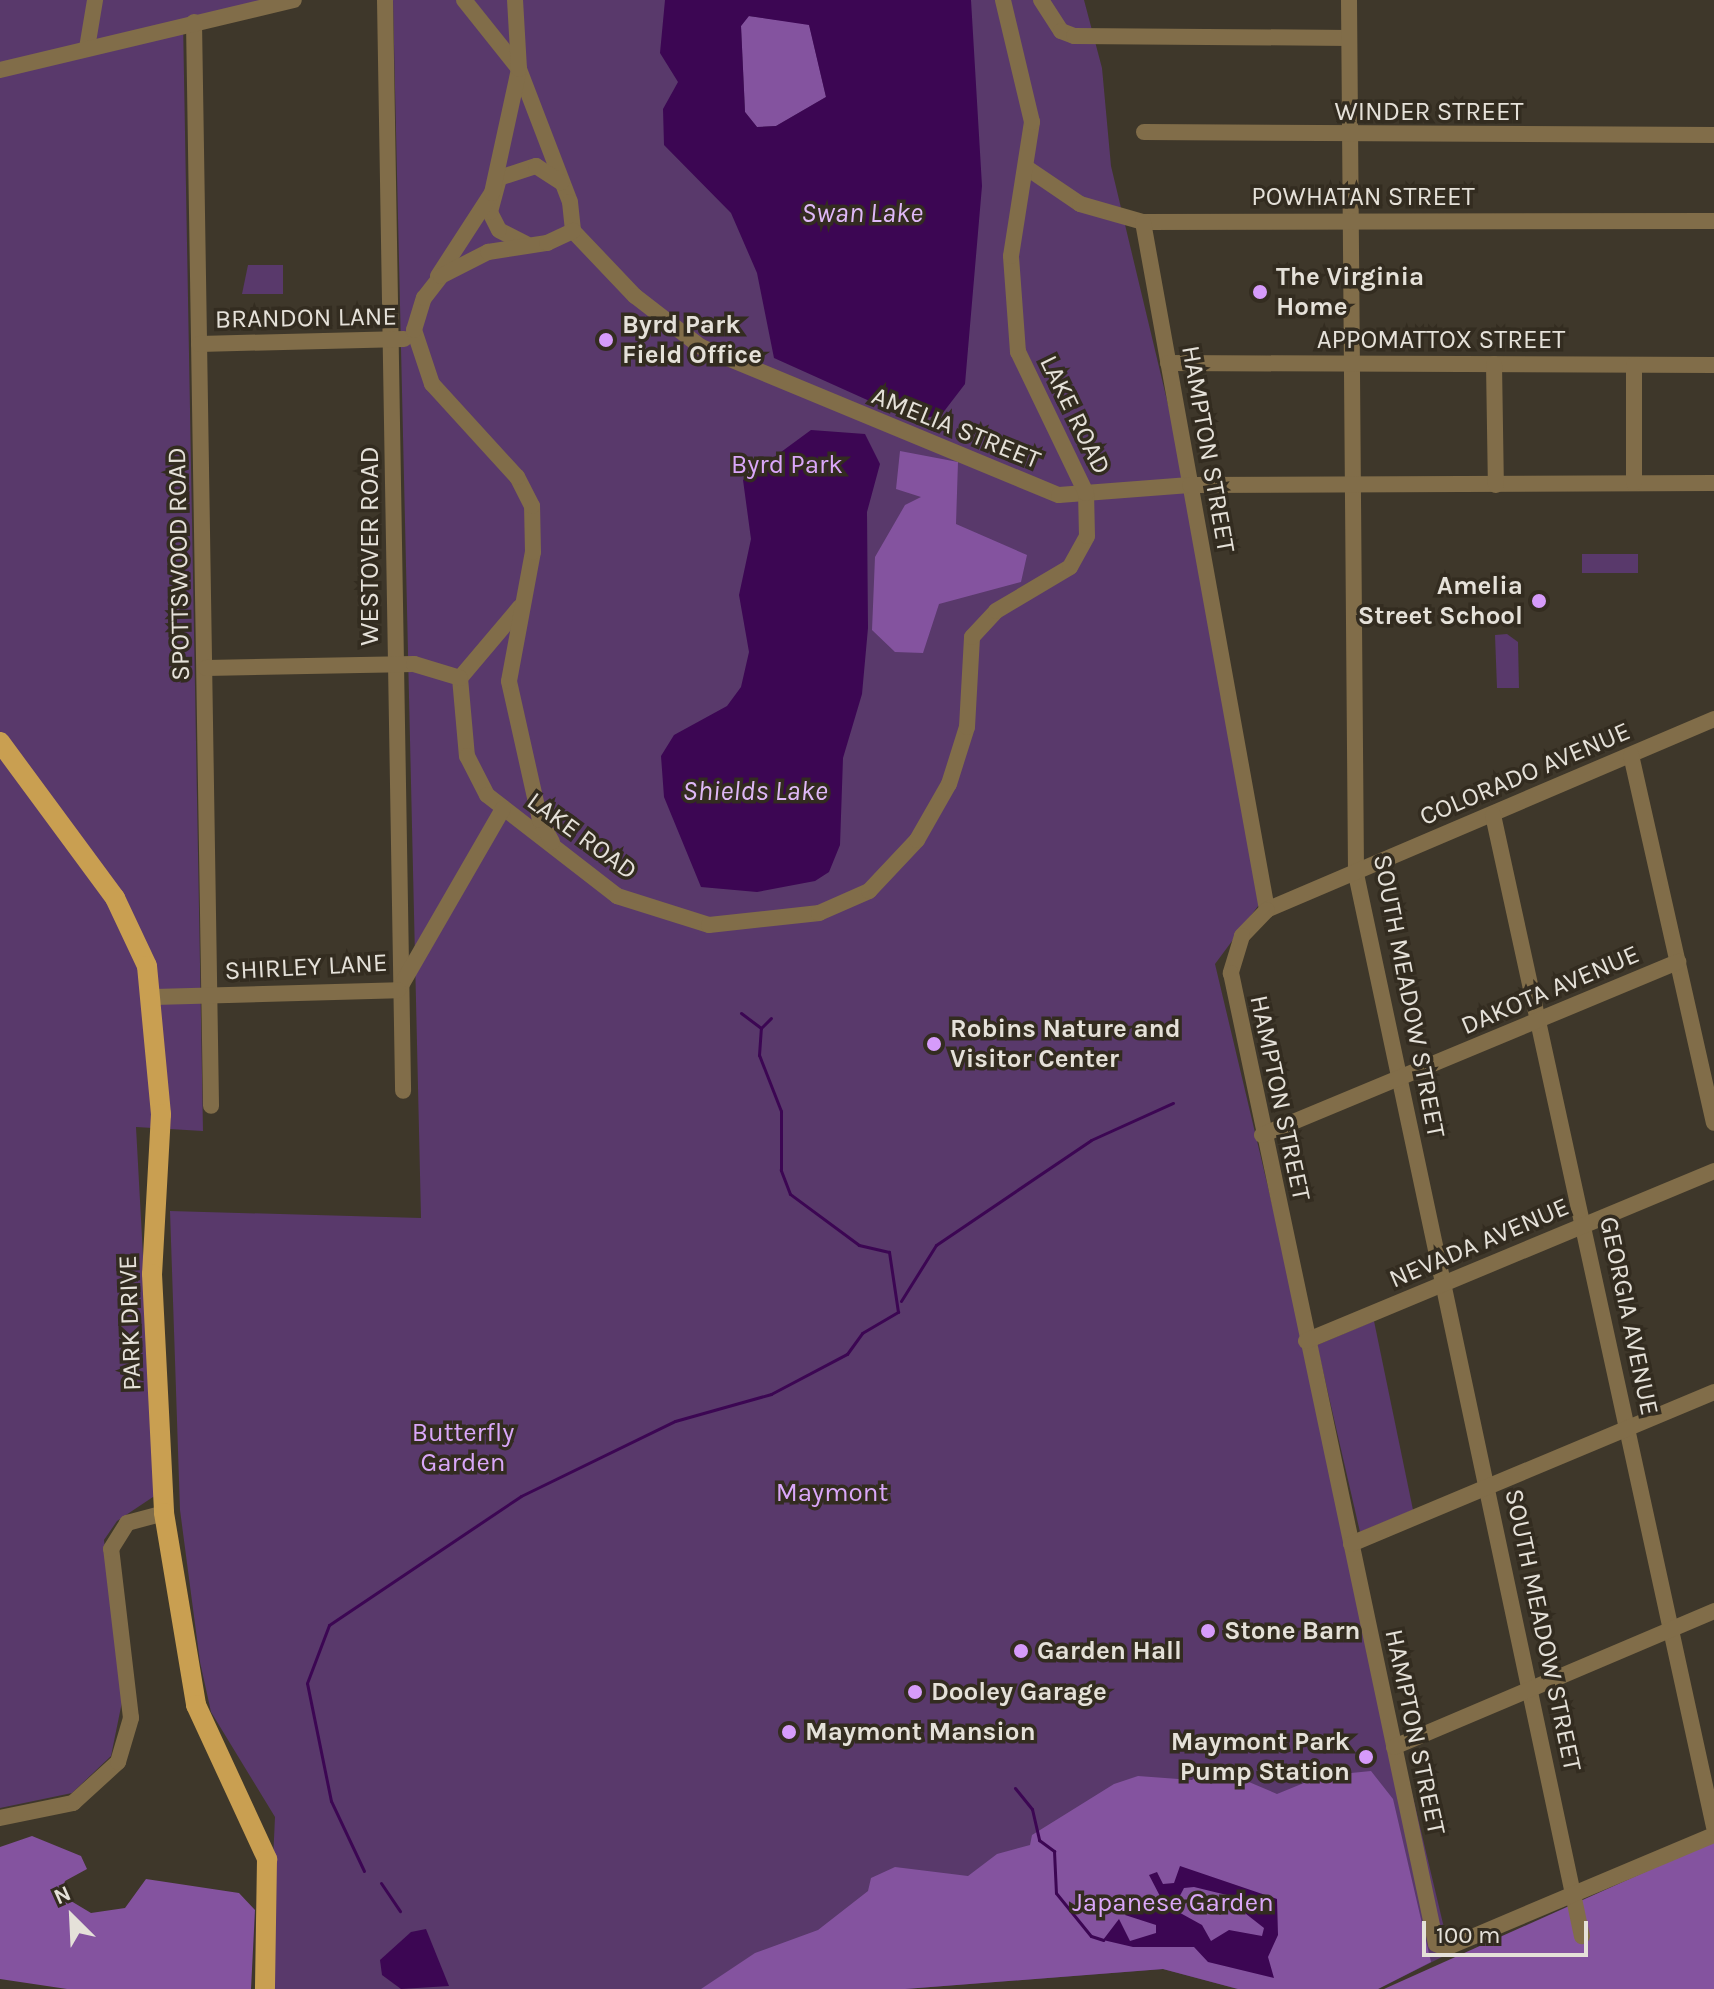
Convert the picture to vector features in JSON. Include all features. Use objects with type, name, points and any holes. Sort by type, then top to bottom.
[{"type":"main road","name":"PARK DRIVE","points":[[0,742],[115,898],[136,935],[154,997],[161,1114],[152,1274],[164,1513],[196,1705],[264,1847],[268,1929],[265,1989]]},
{"type":"street","points":[[87,48],[95,0]]},
{"type":"street","points":[[0,70],[294,0]]},
{"type":"street","name":"WESTOVER ROAD","points":[[385,0],[394,339],[394,665],[398,990],[403,1091]]},
{"type":"street","points":[[435,281],[488,252],[528,245],[573,231],[562,183],[519,69],[464,0]]},
{"type":"street","points":[[515,0],[519,69],[492,193],[499,230],[528,245]]},
{"type":"street","name":"LAKE ROAD","points":[[460,678],[467,756],[479,785],[503,809],[617,896],[709,925],[819,913],[869,891],[917,840],[949,784],[967,727],[972,637],[996,611],[1070,567],[1087,536],[1086,493],[1018,352],[1011,256],[1032,122],[1003,0]]},
{"type":"street","points":[[1041,0],[1061,31],[1074,36],[1349,38]]},
{"type":"street","name":"SOUTH MEADOW STREET","points":[[1349,0],[1356,874],[1582,1936]]},
{"type":"street","name":"SPOTTSWOOD ROAD","points":[[194,22],[211,1106]]},
{"type":"street","name":"WINDER STREET","points":[[1144,132],[1350,136],[1714,135]]},
{"type":"street","points":[[554,846],[540,820],[509,681],[520,607],[533,552],[532,506],[517,477],[432,384],[414,339],[419,308],[492,193],[520,166],[536,166],[562,183]]},
{"type":"street","name":"POWHATAN STREET","points":[[1027,168],[1080,204],[1143,222],[1714,221]]},
{"type":"street","name":"HAMPTON STREET","points":[[1143,222],[1267,910],[1242,936],[1231,973],[1262,1135],[1436,1944],[1446,1948],[1575,1893]]},
{"type":"street","name":"AMELIA STREET","points":[[573,231],[684,336],[866,417],[1059,495],[1190,485],[1714,483]]},
{"type":"street","name":"BRANDON LANE","points":[[199,344],[414,339]]},
{"type":"street","name":"APPOMATTOX STREET","points":[[1168,363],[1714,365]]},
{"type":"street","points":[[1494,364],[1496,485]]},
{"type":"street","points":[[1634,365],[1634,483]]},
{"type":"street","points":[[206,668],[431,665],[460,678],[520,607]]},
{"type":"street","name":"COLORADO AVENUE","points":[[1267,910],[1714,719]]},
{"type":"street","points":[[1631,755],[1678,962],[1707,1056],[1714,1123]]},
{"type":"street","name":"SHIRLEY LANE","points":[[154,997],[398,990],[503,809]]},
{"type":"street","name":"GEORGIA AVENUE","points":[[1493,815],[1542,1019],[1714,1827]]},
{"type":"street","name":"DAKOTA AVENUE","points":[[1262,1135],[1678,962]]},
{"type":"street","name":"NEVADA AVENUE","points":[[1306,1341],[1714,1171]]},
{"type":"street","points":[[1351,1544],[1714,1392]]},
{"type":"street","points":[[0,1818],[73,1803],[118,1762],[131,1718],[111,1549],[127,1523],[164,1513]]},
{"type":"street","points":[[1394,1747],[1714,1611]]},
{"type":"street","points":[[1575,1893],[1714,1835]]},
{"type":"green space","points":[[0,0],[264,0],[183,21],[203,1131],[136,1127],[156,1495],[117,1521],[104,1540],[123,1697],[111,1756],[72,1793],[0,1808]]},
{"type":"green space","name":"Maymont","points":[[393,0],[1084,0],[1102,68],[1111,166],[1187,484],[1264,898],[1215,964],[1450,1953],[1378,1989],[1238,1989],[1163,1969],[905,1989],[267,1989],[275,1817],[211,1712],[200,1662],[180,1510],[170,1211],[421,1218]]},
{"type":"green space","points":[[748,16],[809,24],[826,97],[776,126],[757,127],[745,112],[741,26]]},
{"type":"green space","points":[[248,265],[283,265],[283,294],[242,294]]},
{"type":"green space","points":[[900,451],[958,462],[956,524],[1027,555],[1021,582],[939,604],[923,653],[895,652],[872,630],[875,557],[905,505],[921,497],[896,489]]},
{"type":"green space","points":[[1582,554],[1638,554],[1638,573],[1582,573]]},
{"type":"green space","points":[[1507,634],[1518,642],[1519,688],[1497,688],[1495,635]]},
{"type":"green space","points":[[1374,1321],[1413,1510],[1360,1532],[1317,1345]]},
{"type":"green space","name":"Japanese Garden","points":[[1209,1765],[1277,1794],[1321,1776],[1371,1771],[1393,1799],[1431,1962],[1378,1989],[1238,1989],[1163,1969],[905,1989],[701,1989],[755,1953],[818,1930],[868,1891],[871,1878],[895,1867],[968,1876],[997,1854],[1030,1845],[1032,1835],[1114,1784],[1138,1776],[1192,1780]]},
{"type":"green space","points":[[32,1836],[81,1856],[87,1869],[65,1881],[61,1895],[91,1913],[125,1908],[146,1879],[239,1893],[255,1910],[251,1989],[67,1989],[0,1979],[0,1847]]},
{"type":"green space","points":[[1714,1841],[1714,1989],[1384,1989]]},
{"type":"water","name":"Swan Lake","points":[[665,0],[971,0],[982,186],[965,384],[942,414],[914,421],[774,358],[757,273],[731,213],[664,145],[663,109],[678,82],[660,53]],"holes":[[[749,16],[809,25],[826,97],[776,126],[757,127],[745,112],[741,26]]]},
{"type":"water","name":"Shields Lake","points":[[811,430],[865,434],[880,464],[867,512],[868,628],[862,694],[843,758],[840,845],[829,872],[815,881],[757,892],[701,887],[664,797],[661,756],[674,735],[727,706],[741,687],[749,652],[739,595],[751,539],[743,480]]},
{"type":"water","points":[[1180,1866],[1277,1899],[1278,1935],[1268,1957],[1274,1978],[1208,1962],[1194,1947],[1133,1947],[1103,1940],[1119,1919],[1130,1941],[1156,1933],[1156,1925],[1125,1915],[1134,1905],[1162,1900],[1149,1875],[1157,1872],[1163,1884],[1174,1883]],"holes":[[[1194,1887],[1235,1897],[1236,1906],[1264,1928],[1262,1936],[1229,1930],[1211,1941],[1202,1925],[1173,1909],[1184,1888]]]},
{"type":"water","points":[[426,1929],[449,1986],[401,1989],[382,1975],[380,1960],[411,1932]]},
{"type":"waterway","points":[[741,1013],[761,1028]]},
{"type":"waterway","points":[[364,1871],[331,1801],[307,1683],[329,1625],[521,1496],[675,1421],[771,1394],[847,1354],[862,1333],[898,1312],[889,1252],[859,1245],[790,1194],[781,1170],[781,1111],[759,1055],[761,1028],[771,1018]]},
{"type":"waterway","points":[[901,1301],[936,1245],[1091,1140],[1173,1103]]},
{"type":"waterway","points":[[1015,1788],[1032,1809],[1039,1840],[1054,1851],[1056,1893],[1091,1936],[1103,1940]]},
{"type":"waterway","points":[[381,1883],[400,1911]]},
{"type":"place","name":"The Virginia Home","points":[[1260,292]]},
{"type":"place","name":"Byrd Park Field Office","points":[[606,340]]},
{"type":"place","name":"Amelia Street School","points":[[1539,601]]},
{"type":"place","name":"Robins Nature and Visitor Center","points":[[934,1044]]},
{"type":"place","name":"Stone Barn","points":[[1208,1631]]},
{"type":"place","name":"Garden Hall","points":[[1021,1651]]},
{"type":"place","name":"Dooley Garage","points":[[915,1692]]},
{"type":"place","name":"Maymont Mansion","points":[[789,1732]]},
{"type":"place","name":"Maymont Park Pump Station","points":[[1366,1757]]},
{"type":"park label","name":"Byrd Park","points":[[787,465]]},
{"type":"park label","name":"Butterfly Garden","points":[[463,1448]]}]
